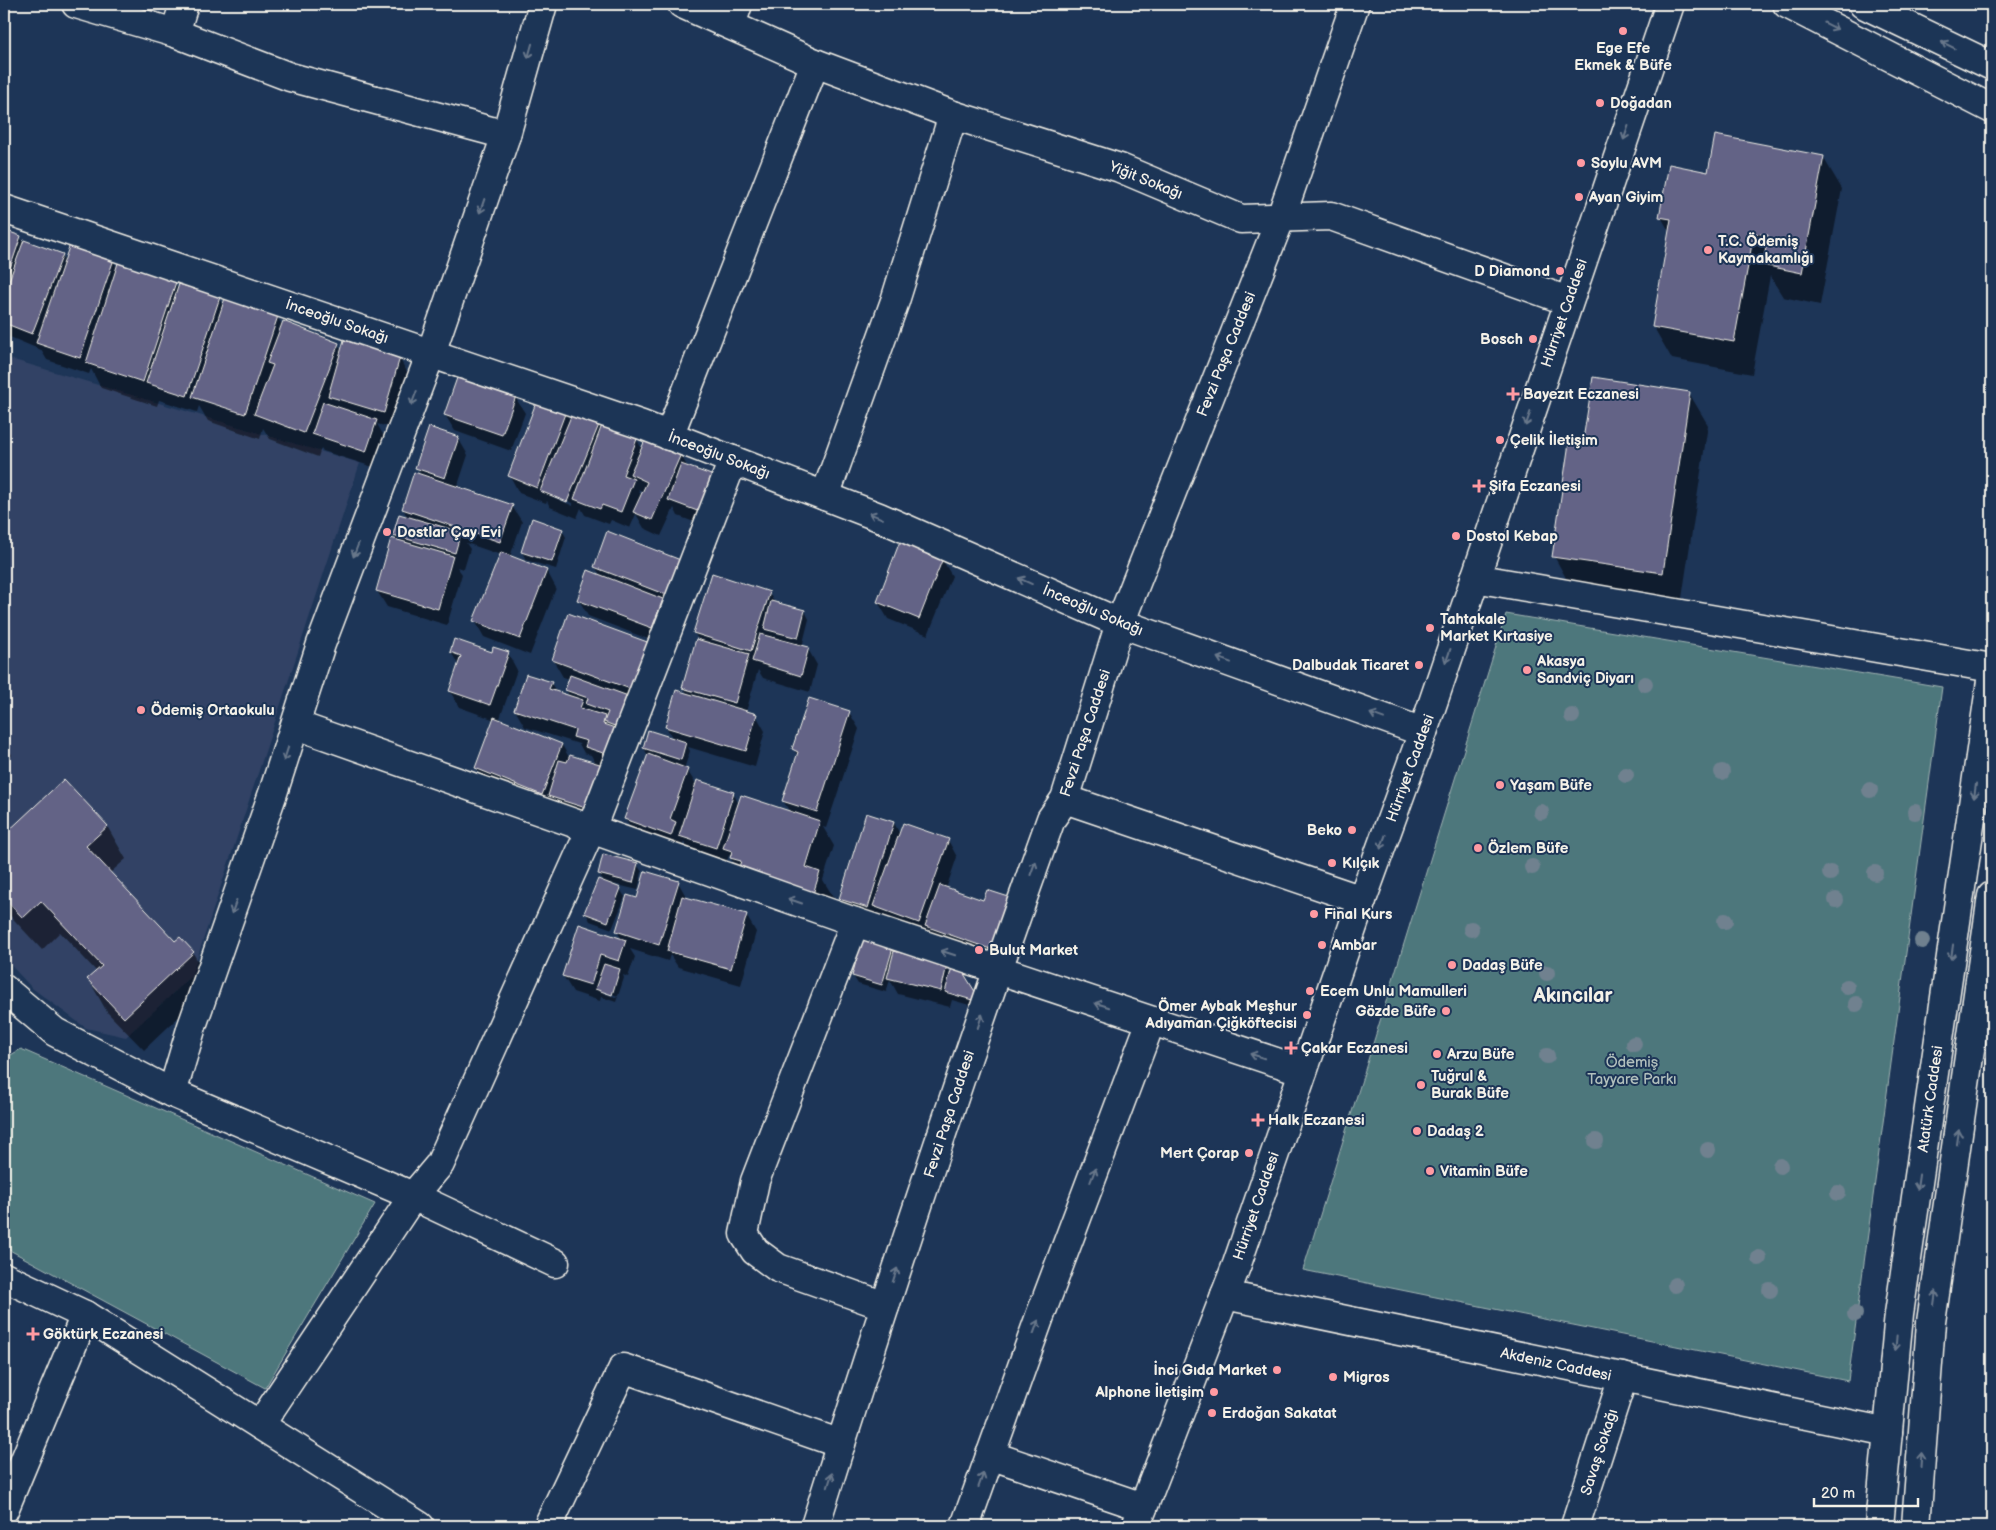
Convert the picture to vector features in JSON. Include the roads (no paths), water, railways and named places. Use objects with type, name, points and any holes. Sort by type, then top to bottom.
[{"type":"street","points":[[76,4],[175,33],[290,77],[506,135]]},
{"type":"street","points":[[175,33],[184,4]]},
{"type":"street","points":[[172,1093],[192,1026],[296,725],[321,644],[431,353],[506,135],[543,4]]},
{"type":"street","name":"Yiğit Sokağı","points":[[682,4],[734,14],[815,63],[953,115],[1120,168],[1241,219],[1331,216],[1568,301]]},
{"type":"street","name":"Fevzi Paşa Caddesi","points":[[815,1526],[885,1306],[997,969],[1051,819],[1065,799],[1120,623],[1281,217],[1355,4]]},
{"type":"street","name":"Hürriyet Caddesi","points":[[1139,1516],[1225,1295],[1362,900],[1423,732],[1670,4]]},
{"type":"street","points":[[1787,4],[1992,109]]},
{"type":"street","points":[[1863,4],[1992,66]]},
{"type":"street","points":[[669,436],[815,63]]},
{"type":"street","points":[[825,496],[895,301],[953,115]]},
{"type":"street","name":"İnceoğlu Sokağı","points":[[4,209],[431,353],[669,436],[879,517],[1120,623],[1423,732]]},
{"type":"street","points":[[260,1425],[413,1196],[440,1164],[591,828],[733,460]]},
{"type":"street","points":[[1475,578],[1992,668]]},
{"type":"street","name":"Atatürk Caddesi","points":[[1880,1526],[1899,1314],[1992,674]]},
{"type":"street","points":[[296,725],[855,922],[1303,1071]]},
{"type":"street","points":[[1065,799],[1362,900]]},
{"type":"street","points":[[1916,1526],[1932,1322],[1992,896]]},
{"type":"street","points":[[855,922],[755,1181],[744,1234],[755,1251],[778,1268],[885,1306]]},
{"type":"street","points":[[4,989],[55,1032],[172,1093],[413,1196],[556,1263]]},
{"type":"street","points":[[965,1526],[1040,1316],[1151,1021]]},
{"type":"street","points":[[4,1277],[85,1315],[420,1526]]},
{"type":"street","name":"Akdeniz Caddesi","points":[[1225,1295],[1888,1432]]},
{"type":"street","points":[[4,1510],[85,1315]]},
{"type":"street","points":[[548,1526],[623,1368],[841,1444]]},
{"type":"street","name":"Savaş Sokağı","points":[[1575,1526],[1622,1377]]},
{"type":"street","points":[[990,1455],[1139,1516]]},
{"type":"place","name":"Ege Efe Ekmek & Büfe","points":[[1623,31]]},
{"type":"place","name":"Doğadan","points":[[1600,103]]},
{"type":"place","name":"Soylu AVM","points":[[1581,163]]},
{"type":"place","name":"Ayan Giyim","points":[[1579,197]]},
{"type":"place","name":"T.C. Ödemiş Kaymakamlığı","points":[[1708,250]]},
{"type":"place","name":"D Diamond","points":[[1560,271]]},
{"type":"place","name":"Bosch","points":[[1533,339]]},
{"type":"place","name":"Bayezıt Eczanesi","points":[[1513,394]]},
{"type":"place","name":"Çelik İletişim","points":[[1500,440]]},
{"type":"place","name":"Şifa Eczanesi","points":[[1479,486]]},
{"type":"place","name":"Dostlar Çay Evi","points":[[387,532]]},
{"type":"place","name":"Dostol Kebap","points":[[1456,536]]},
{"type":"place","name":"Tahtakale Market Kırtasiye","points":[[1430,628]]},
{"type":"place","name":"Dalbudak Ticaret","points":[[1419,665]]},
{"type":"place","name":"Akasya Sandviç Diyarı","points":[[1527,670]]},
{"type":"place","name":"Ödemiş Ortaokulu","points":[[141,710]]},
{"type":"place","name":"Yaşam Büfe","points":[[1500,785]]},
{"type":"place","name":"Beko","points":[[1352,830]]},
{"type":"place","name":"Özlem Büfe","points":[[1478,848]]},
{"type":"place","name":"Kılçık","points":[[1332,863]]},
{"type":"place","name":"Final Kurs","points":[[1314,914]]},
{"type":"place","name":"Ambar","points":[[1322,945]]},
{"type":"place","name":"Bulut Market","points":[[979,950]]},
{"type":"place","name":"Dadaş Büfe","points":[[1452,965]]},
{"type":"place","name":"Ecem Unlu Mamulleri","points":[[1310,991]]},
{"type":"place","name":"Gözde Büfe","points":[[1446,1011]]},
{"type":"place","name":"Ömer Aybak Meşhur Adıyaman Çiğköftecisi","points":[[1307,1015]]},
{"type":"place","name":"Çakar Eczanesi","points":[[1291,1048]]},
{"type":"place","name":"Arzu Büfe","points":[[1437,1054]]},
{"type":"place","name":"Tuğrul & Burak Büfe","points":[[1421,1085]]},
{"type":"place","name":"Halk Eczanesi","points":[[1258,1120]]},
{"type":"place","name":"Dadaş 2","points":[[1417,1131]]},
{"type":"place","name":"Mert Çorap","points":[[1249,1153]]},
{"type":"place","name":"Vitamin Büfe","points":[[1430,1171]]},
{"type":"place","name":"Göktürk Eczanesi","points":[[33,1334]]},
{"type":"place","name":"İnci Gıda Market","points":[[1277,1370]]},
{"type":"place","name":"Migros","points":[[1333,1377]]},
{"type":"place","name":"Alphone İletişim","points":[[1214,1392]]},
{"type":"place","name":"Erdoğan Sakatat","points":[[1212,1413]]},
{"type":"district","name":"Akıncılar","points":[[1573,995]]},
{"type":"park label","name":"Ödemiş Tayyare Parkı","points":[[1632,1070]]}]
